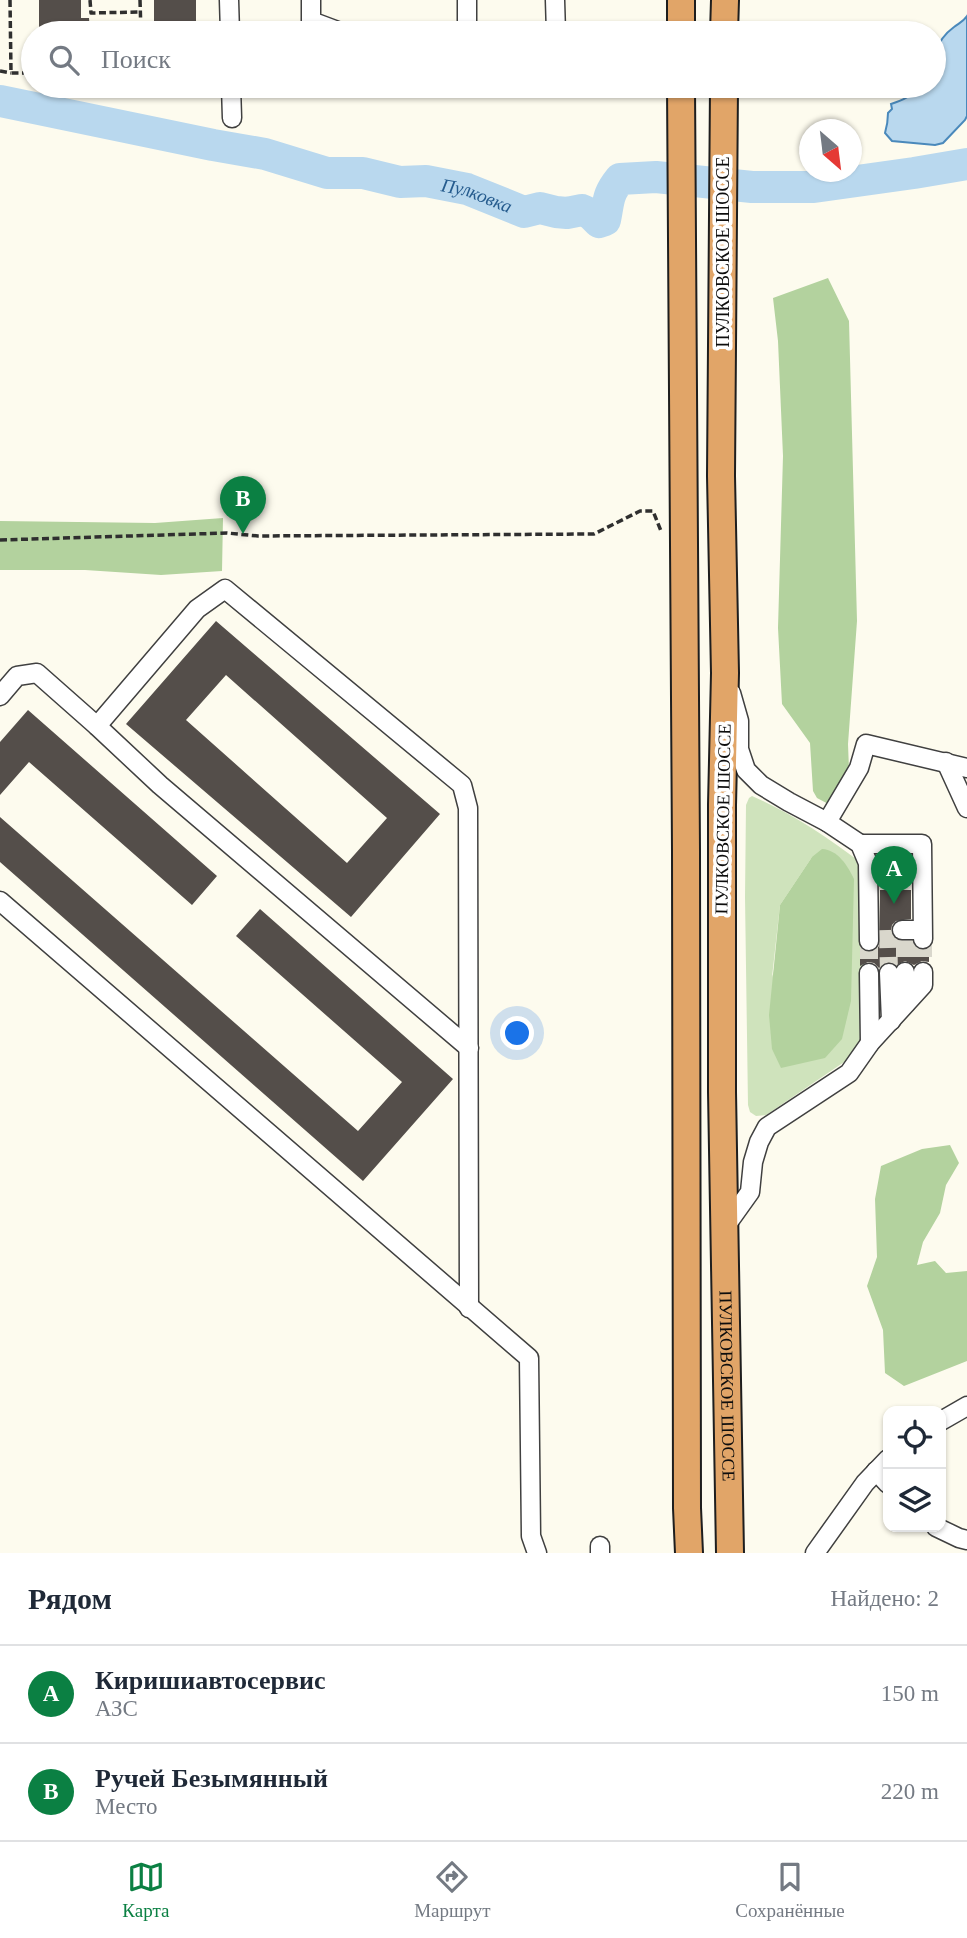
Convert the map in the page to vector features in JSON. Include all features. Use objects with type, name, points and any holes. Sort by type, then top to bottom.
[{"type":"highway","points":[[681,0],[681,21]]},
{"type":"highway","points":[[724,21],[725,0]]},
{"type":"highway","name":"ПУЛКОВСКОЕ ШОССЕ","points":[[681,98],[689,1553]]},
{"type":"highway","name":"ПУЛКОВСКОЕ ШОССЕ","points":[[724,98],[721,476],[726,673],[722,1092],[730,1553]]},
{"type":"street","points":[[229,0],[230,21]]},
{"type":"street","points":[[311,0],[311,21]]},
{"type":"street","points":[[467,0],[467,21]]},
{"type":"street","points":[[555,0],[556,21]]},
{"type":"street","points":[[231,98],[232,118]]},
{"type":"street","points":[[97,726],[197,609],[225,589],[462,785],[468,808],[469,1308]]},
{"type":"street","points":[[0,696],[17,676],[37,673],[160,785],[469,1048]]},
{"type":"street","points":[[726,673],[739,721],[739,749],[746,770],[761,785],[860,844],[869,863],[874,934]]},
{"type":"street","points":[[827,822],[859,768],[866,744],[967,768]]},
{"type":"street","points":[[946,762],[967,808]]},
{"type":"street","points":[[860,844],[922,844],[911,933]]},
{"type":"street","points":[[0,901],[529,1358],[531,1536],[537,1553]]},
{"type":"street","points":[[725,1227],[750,1192],[753,1162],[767,1128],[849,1073],[870,1043],[891,1021],[906,1003],[906,972],[891,1021]]},
{"type":"street","points":[[869,973],[870,1043]]},
{"type":"street","points":[[946,1418],[967,1406]]},
{"type":"street","points":[[815,1553],[848,1506],[883,1472]]},
{"type":"street","points":[[946,1532],[967,1540]]},
{"type":"path","points":[[10,0],[11,73]]},
{"type":"path","points":[[90,0],[91,13],[140,12]]},
{"type":"path","points":[[140,0],[140,21]]},
{"type":"path","points":[[0,71],[21,73]]},
{"type":"path","points":[[0,540],[227,533],[258,536],[594,534],[640,511],[653,511],[662,532],[684,532]]},
{"type":"green space","points":[[828,278],[849,321],[857,621],[848,744],[850,795],[834,807],[817,798],[813,791],[810,743],[782,704],[778,628],[783,456],[778,341],[773,298]]},
{"type":"green space","points":[[223,518],[222,571],[161,575],[85,570],[0,570],[0,521],[155,523]]},
{"type":"green space","points":[[752,796],[794,817],[821,834],[860,862],[863,875],[865,1025],[857,1047],[850,1058],[766,1115],[756,1116],[750,1112],[748,1105],[745,897],[746,805]],"holes":[[[812,857],[772,977],[780,905]]]},
{"type":"green space","points":[[822,849],[837,855],[854,879],[851,1001],[842,1039],[825,1058],[781,1068],[772,1049],[769,1015],[780,905],[812,857]]},
{"type":"green space","points":[[950,1145],[959,1163],[946,1185],[940,1213],[923,1242],[917,1265],[935,1261],[946,1273],[967,1271],[967,1361],[904,1386],[885,1373],[883,1330],[867,1286],[877,1257],[875,1199],[881,1166],[922,1149]]},
{"type":"water","points":[[967,16],[965,120],[943,143],[935,145],[892,141],[885,133],[891,104],[906,98],[946,98],[946,34]]},
{"type":"building","points":[[39,0],[81,0],[81,18],[89,18],[89,21],[39,21]]},
{"type":"building","points":[[154,0],[196,0],[196,21],[154,21]]},
{"type":"building","points":[[216,621],[440,814],[351,917],[126,724]],"holes":[[[226,675],[387,818],[347,863],[186,720]]]},
{"type":"building","points":[[28,710],[217,876],[192,905],[29,762],[0,795],[0,742]]},
{"type":"building","points":[[0,817],[358,1131],[402,1082],[236,936],[260,909],[453,1079],[363,1181],[0,862]]},
{"type":"building","points":[[880,890],[911,890],[911,919],[896,921],[891,931],[897,940],[912,941],[918,949],[929,949],[929,962],[922,961],[914,965],[905,961],[897,965],[888,962],[879,968],[868,962],[860,966],[860,947],[870,952],[879,946]]},
{"type":"waterway","name":"Пулковка","points":[[0,101],[265,154],[327,173],[363,173],[400,182],[426,181],[467,189],[524,212],[540,208],[567,213],[582,210],[599,222],[605,220],[611,194],[620,179],[656,177],[752,187],[814,187],[967,164]]},
{"type":"tunnel","points":[[888,930],[889,973]]},
{"type":"tunnel","points":[[905,939],[905,972]]},
{"type":"tunnel","points":[[923,939],[923,972]]},
{"type":"tunnel","points":[[869,941],[869,973]]},
{"type":"place","name":"Ручей Безымянный","points":[[243,534]]},
{"type":"place","name":"Киришиавтосервис","points":[[894,904]]}]
